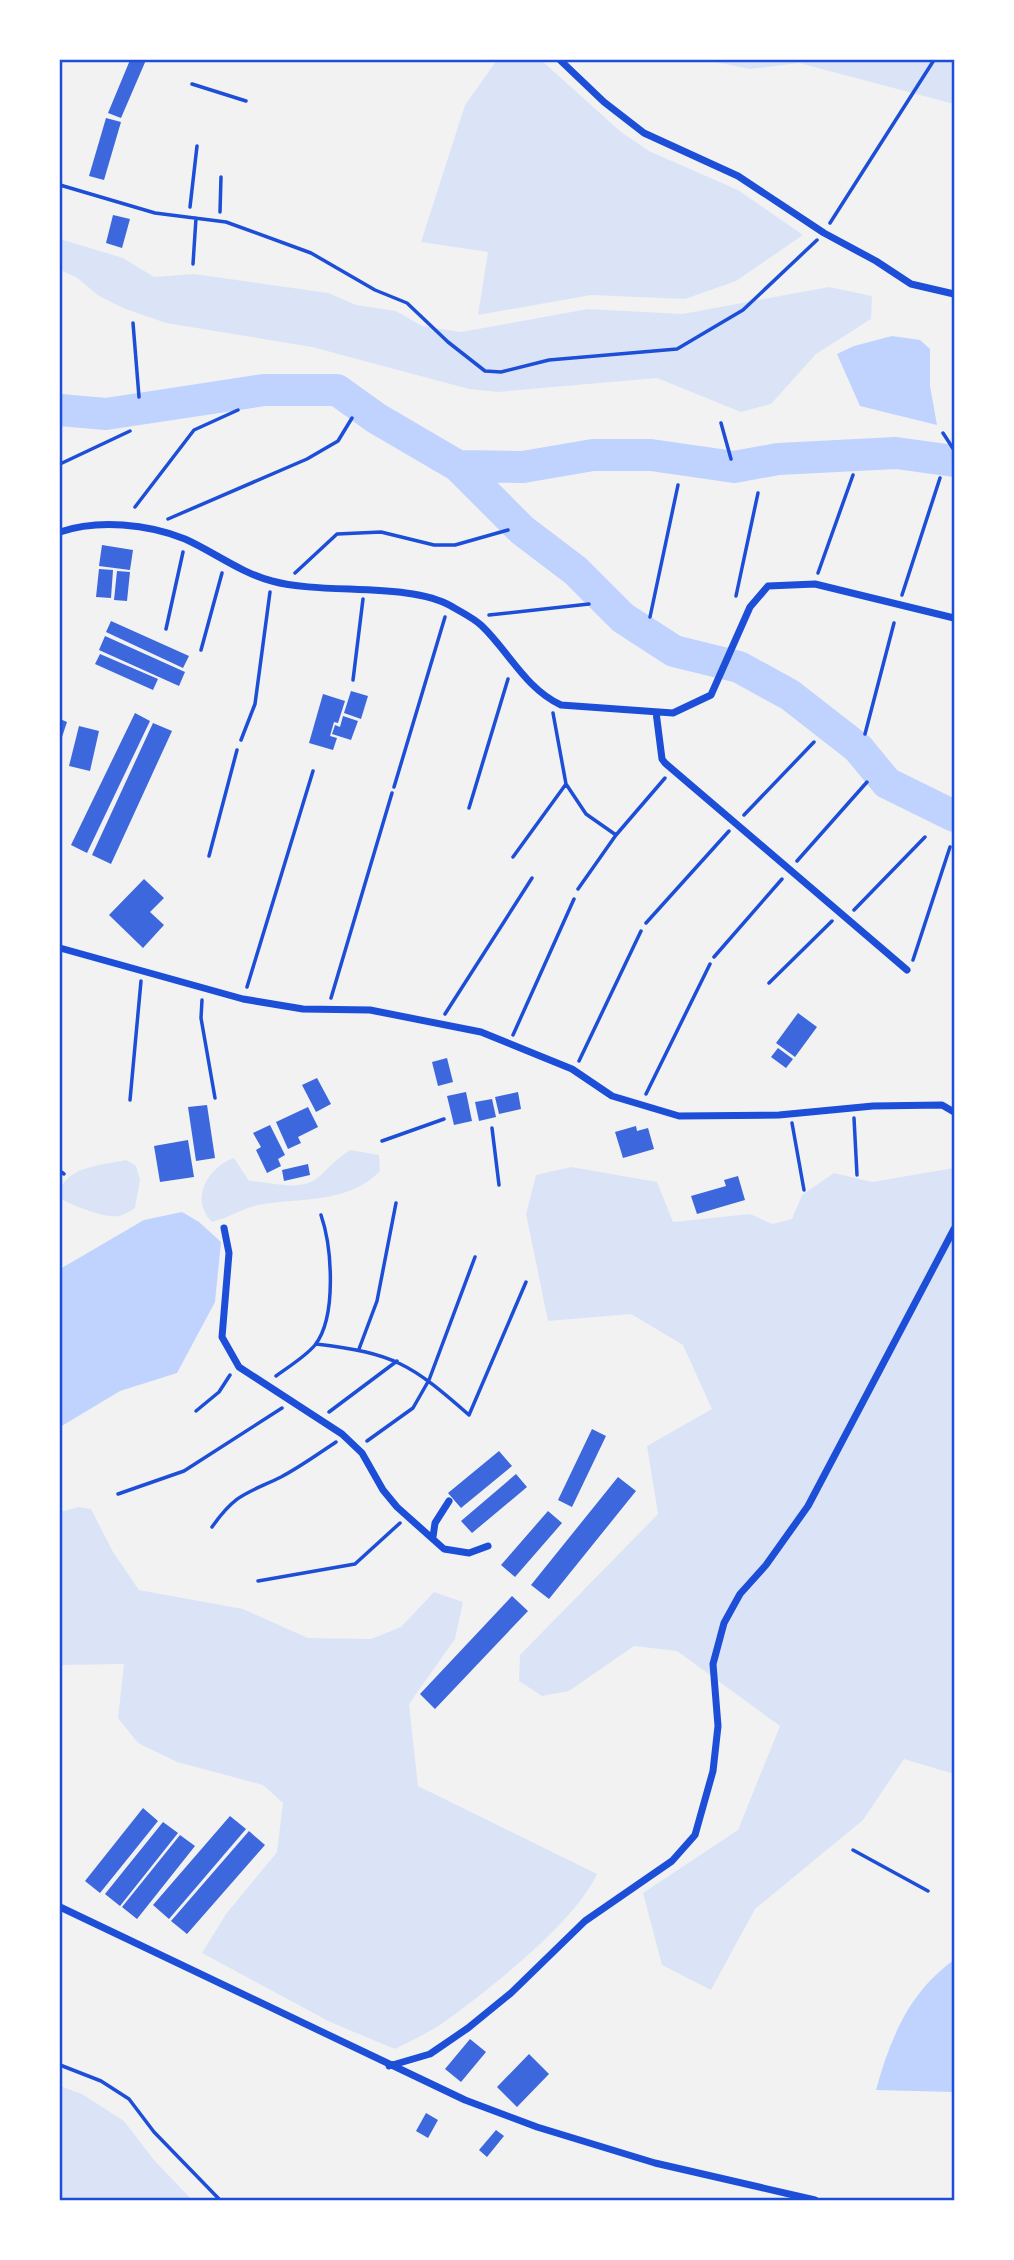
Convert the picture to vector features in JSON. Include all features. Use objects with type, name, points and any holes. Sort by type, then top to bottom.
[{"type":"street","points":[[560,60],[604,102],[644,133],[738,176],[824,233],[911,284],[954,294]]},
{"type":"street","points":[[60,532],[78,526],[117,525],[168,533],[270,581],[314,589],[415,596],[447,604],[481,625],[528,681],[548,699],[561,705],[673,713],[711,695],[750,607],[768,586],[815,584],[954,618]]},
{"type":"street","points":[[656,712],[662,759],[665,763],[907,970]]},
{"type":"street","points":[[60,948],[243,999],[303,1009],[370,1010],[481,1032],[572,1069],[612,1096],[679,1116],[779,1115],[873,1106],[942,1105],[954,1112]]},
{"type":"street","points":[[224,1228],[229,1253],[222,1337],[228,1352],[239,1367],[342,1434],[362,1453],[383,1490],[397,1507],[444,1549],[457,1553],[488,1546]]},
{"type":"street","points":[[389,2066],[430,2054],[468,2028],[511,1993],[586,1921],[672,1861],[695,1835],[713,1771],[718,1726],[713,1664],[723,1623],[740,1594],[765,1566],[808,1506],[954,1229]]},
{"type":"street","points":[[433,1537],[435,1523],[449,1501]]},
{"type":"street","points":[[60,1907],[465,2100],[537,2127],[655,2163],[815,2200]]},
{"type":"path","points":[[60,185],[144,211],[226,222],[311,253],[375,290],[407,303],[448,342],[485,370],[501,372],[550,360],[677,349],[743,310],[824,233],[934,60]]},
{"type":"path","points":[[192,84],[246,101]]},
{"type":"path","points":[[190,207],[197,146]]},
{"type":"path","points":[[220,177],[220,212]]},
{"type":"path","points":[[192,264],[196,218]]},
{"type":"path","points":[[133,323],[139,397]]},
{"type":"path","points":[[135,507],[194,430],[238,410]]},
{"type":"path","points":[[168,519],[307,459],[338,441],[352,418]]},
{"type":"path","points":[[721,423],[731,459]]},
{"type":"path","points":[[60,464],[130,430]]},
{"type":"path","points":[[943,433],[954,450]]},
{"type":"path","points":[[817,575],[853,475]]},
{"type":"path","points":[[901,597],[940,478]]},
{"type":"path","points":[[650,617],[678,485]]},
{"type":"path","points":[[736,596],[758,493]]},
{"type":"path","points":[[294,574],[337,534],[381,532],[434,545],[455,545],[508,530]]},
{"type":"path","points":[[166,629],[183,552]]},
{"type":"path","points":[[201,650],[223,571]]},
{"type":"path","points":[[241,740],[258,692],[270,592]]},
{"type":"path","points":[[353,680],[363,598]]},
{"type":"path","points":[[487,615],[589,604]]},
{"type":"path","points":[[394,787],[445,617]]},
{"type":"path","points":[[865,734],[894,622]]},
{"type":"path","points":[[470,808],[509,679]]},
{"type":"path","points":[[553,711],[566,784],[586,814],[616,835]]},
{"type":"path","points":[[743,817],[814,742]]},
{"type":"path","points":[[209,856],[237,750]]},
{"type":"path","points":[[246,989],[313,771]]},
{"type":"path","points":[[578,889],[616,835],[668,775]]},
{"type":"path","points":[[796,863],[867,782]]},
{"type":"path","points":[[513,857],[566,784]]},
{"type":"path","points":[[331,998],[392,793]]},
{"type":"path","points":[[646,923],[731,830]]},
{"type":"path","points":[[853,912],[925,837]]},
{"type":"path","points":[[913,960],[950,847]]},
{"type":"path","points":[[714,957],[785,876]]},
{"type":"path","points":[[445,1014],[532,878]]},
{"type":"path","points":[[512,1037],[575,899]]},
{"type":"path","points":[[769,983],[834,919]]},
{"type":"path","points":[[578,1063],[641,931]]},
{"type":"path","points":[[646,1094],[710,964]]},
{"type":"path","points":[[130,1100],[141,981]]},
{"type":"path","points":[[203,996],[201,1018],[215,1098]]},
{"type":"path","points":[[60,1016],[60,1024]]},
{"type":"path","points":[[854,1116],[858,1175]]},
{"type":"path","points":[[382,1141],[444,1119]]},
{"type":"path","points":[[792,1123],[804,1190]]},
{"type":"path","points":[[492,1128],[499,1185]]},
{"type":"path","points":[[359,1349],[377,1301],[396,1203]]},
{"type":"path","points":[[272,1380],[316,1344],[331,1301],[329,1237],[321,1216]]},
{"type":"path","points":[[367,1441],[413,1408],[429,1380],[475,1257]]},
{"type":"path","points":[[316,1344],[359,1349],[397,1362],[429,1380],[469,1415],[526,1282]]},
{"type":"path","points":[[327,1413],[397,1362]]},
{"type":"path","points":[[196,1411],[219,1392],[232,1371]]},
{"type":"path","points":[[118,1494],[184,1471],[284,1407]]},
{"type":"path","points":[[212,1527],[229,1503],[250,1489],[281,1477],[338,1441]]},
{"type":"path","points":[[258,1581],[355,1564],[401,1521]]},
{"type":"path","points":[[853,1850],[928,1891]]},
{"type":"path","points":[[60,2065],[101,2081],[129,2099],[154,2132],[220,2200]]},
{"type":"shaded area","points":[[497,60],[541,60],[621,132],[649,151],[738,190],[803,235],[736,281],[685,299],[591,295],[478,315],[488,252],[421,242],[465,105]]},
{"type":"shaded area","points":[[705,60],[954,60],[954,104],[799,63],[750,69]]},
{"type":"shaded area","points":[[60,239],[123,258],[154,277],[194,274],[328,293],[356,305],[396,311],[422,326],[461,332],[588,309],[682,314],[829,287],[872,296],[871,319],[816,354],[771,404],[741,412],[657,378],[498,392],[469,389],[312,347],[166,323],[123,308],[99,296],[76,277],[60,270]]},
{"type":"shaded area","points":[[350,1150],[379,1155],[380,1171],[353,1190],[322,1198],[258,1205],[212,1222],[205,1214],[202,1205],[204,1186],[216,1169],[234,1158],[249,1181],[295,1185],[304,1184],[320,1176]]},
{"type":"shaded area","points":[[126,1160],[136,1166],[140,1180],[135,1208],[129,1212],[119,1216],[106,1215],[80,1208],[60,1198],[62,1188],[74,1174],[94,1166]]},
{"type":"shaded area","points":[[571,1167],[657,1182],[673,1222],[750,1214],[772,1224],[792,1219],[802,1195],[834,1173],[872,1182],[954,1168],[954,1774],[904,1759],[863,1820],[755,1909],[711,1990],[662,1965],[643,1893],[738,1830],[780,1726],[677,1651],[634,1646],[569,1691],[542,1696],[519,1681],[520,1655],[658,1514],[647,1446],[712,1409],[683,1345],[631,1314],[548,1321],[526,1214],[536,1175]]},
{"type":"shaded area","points":[[79,1507],[91,1509],[113,1552],[139,1590],[243,1609],[308,1638],[371,1639],[401,1627],[434,1592],[463,1602],[455,1639],[409,1704],[418,1786],[597,1874],[586,1893],[551,1933],[486,1990],[441,2024],[395,2049],[330,2022],[202,1953],[226,1914],[277,1852],[283,1803],[263,1785],[177,1762],[138,1743],[118,1718],[124,1664],[60,1665],[60,1512]]},
{"type":"shaded area","points":[[60,2086],[82,2094],[124,2121],[154,2160],[192,2200],[60,2200]]},
{"type":"water","points":[[892,336],[920,340],[930,349],[930,386],[937,425],[860,406],[837,354],[854,346]]},
{"type":"water","points":[[182,1212],[199,1222],[221,1242],[215,1302],[177,1373],[120,1391],[60,1427],[60,1269],[144,1220]]},
{"type":"water","points":[[954,1960],[954,2092],[876,2090],[903,2018],[925,1987]]},
{"type":"building","points":[[130,60],[146,60],[121,118],[108,113]]},
{"type":"building","points":[[106,118],[121,122],[104,180],[89,176]]},
{"type":"building","points":[[113,215],[130,219],[122,248],[106,243]]},
{"type":"building","points":[[102,545],[133,550],[130,570],[99,566]]},
{"type":"building","points":[[99,569],[113,570],[111,598],[96,597]]},
{"type":"building","points":[[117,571],[130,572],[127,601],[114,600]]},
{"type":"building","points":[[111,621],[189,656],[183,668],[106,632]]},
{"type":"building","points":[[105,636],[185,672],[179,686],[99,650]]},
{"type":"building","points":[[100,654],[158,679],[153,690],[95,664]]},
{"type":"building","points":[[351,691],[368,696],[361,719],[344,713]]},
{"type":"building","points":[[323,694],[345,701],[338,723],[334,722],[330,736],[337,738],[333,750],[309,743]]},
{"type":"building","points":[[135,713],[150,721],[87,853],[71,845]]},
{"type":"building","points":[[343,716],[358,721],[351,740],[332,734],[335,725],[340,727]]},
{"type":"building","points":[[60,719],[67,722],[60,743]]},
{"type":"building","points":[[153,723],[172,731],[111,864],[92,855]]},
{"type":"building","points":[[79,726],[99,731],[90,771],[69,766]]},
{"type":"building","points":[[144,879],[164,898],[150,912],[164,925],[143,948],[109,915]]},
{"type":"building","points":[[798,1013],[817,1027],[795,1057],[776,1043]]},
{"type":"building","points":[[778,1048],[793,1059],[786,1068],[771,1057]]},
{"type":"building","points":[[447,1058],[453,1082],[438,1086],[432,1062]]},
{"type":"building","points":[[317,1078],[331,1104],[316,1112],[302,1085]]},
{"type":"building","points":[[466,1092],[472,1121],[454,1125],[447,1096]]},
{"type":"building","points":[[518,1092],[521,1109],[499,1114],[495,1097]]},
{"type":"building","points":[[492,1099],[496,1117],[479,1121],[475,1102]]},
{"type":"building","points":[[207,1105],[215,1158],[196,1161],[188,1107]]},
{"type":"building","points":[[308,1107],[318,1127],[298,1137],[301,1143],[288,1149],[276,1122]]},
{"type":"building","points":[[270,1125],[285,1155],[278,1159],[281,1166],[267,1173],[256,1150],[261,1147],[253,1133]]},
{"type":"building","points":[[636,1126],[637,1131],[648,1128],[654,1149],[623,1158],[615,1132]]},
{"type":"building","points":[[188,1140],[194,1177],[160,1182],[154,1146]]},
{"type":"building","points":[[308,1164],[310,1175],[284,1181],[282,1170]]},
{"type":"building","points":[[738,1176],[745,1200],[697,1214],[691,1196],[726,1186],[724,1180]]},
{"type":"building","points":[[592,1429],[606,1436],[572,1507],[558,1500]]},
{"type":"building","points":[[499,1451],[512,1466],[461,1508],[448,1493]]},
{"type":"building","points":[[516,1474],[527,1487],[472,1533],[461,1521]]},
{"type":"building","points":[[618,1477],[636,1491],[549,1599],[531,1585]]},
{"type":"building","points":[[548,1511],[562,1523],[515,1577],[501,1565]]},
{"type":"building","points":[[512,1596],[528,1611],[435,1709],[420,1694]]},
{"type":"building","points":[[143,1808],[158,1821],[100,1893],[85,1881]]},
{"type":"building","points":[[230,1816],[246,1829],[169,1919],[153,1905]]},
{"type":"building","points":[[163,1822],[178,1833],[120,1906],[105,1894]]},
{"type":"building","points":[[249,1831],[265,1845],[187,1934],[171,1921]]},
{"type":"building","points":[[180,1835],[195,1846],[137,1919],[122,1907]]},
{"type":"building","points":[[470,2039],[486,2052],[461,2082],[445,2069]]},
{"type":"building","points":[[529,2054],[549,2074],[517,2107],[497,2087]]},
{"type":"building","points":[[426,2113],[438,2120],[428,2138],[416,2131]]},
{"type":"building","points":[[496,2130],[504,2136],[487,2157],[479,2150]]},
{"type":"waterway","points":[[60,410],[106,414],[264,390],[337,390],[376,418],[458,466],[523,467],[593,455],[651,455],[734,467],[778,459],[896,453],[954,461]]},
{"type":"waterway","points":[[458,466],[522,530],[576,571],[623,618],[674,651],[739,667],[790,695],[858,748],[887,783],[954,816]]}]
